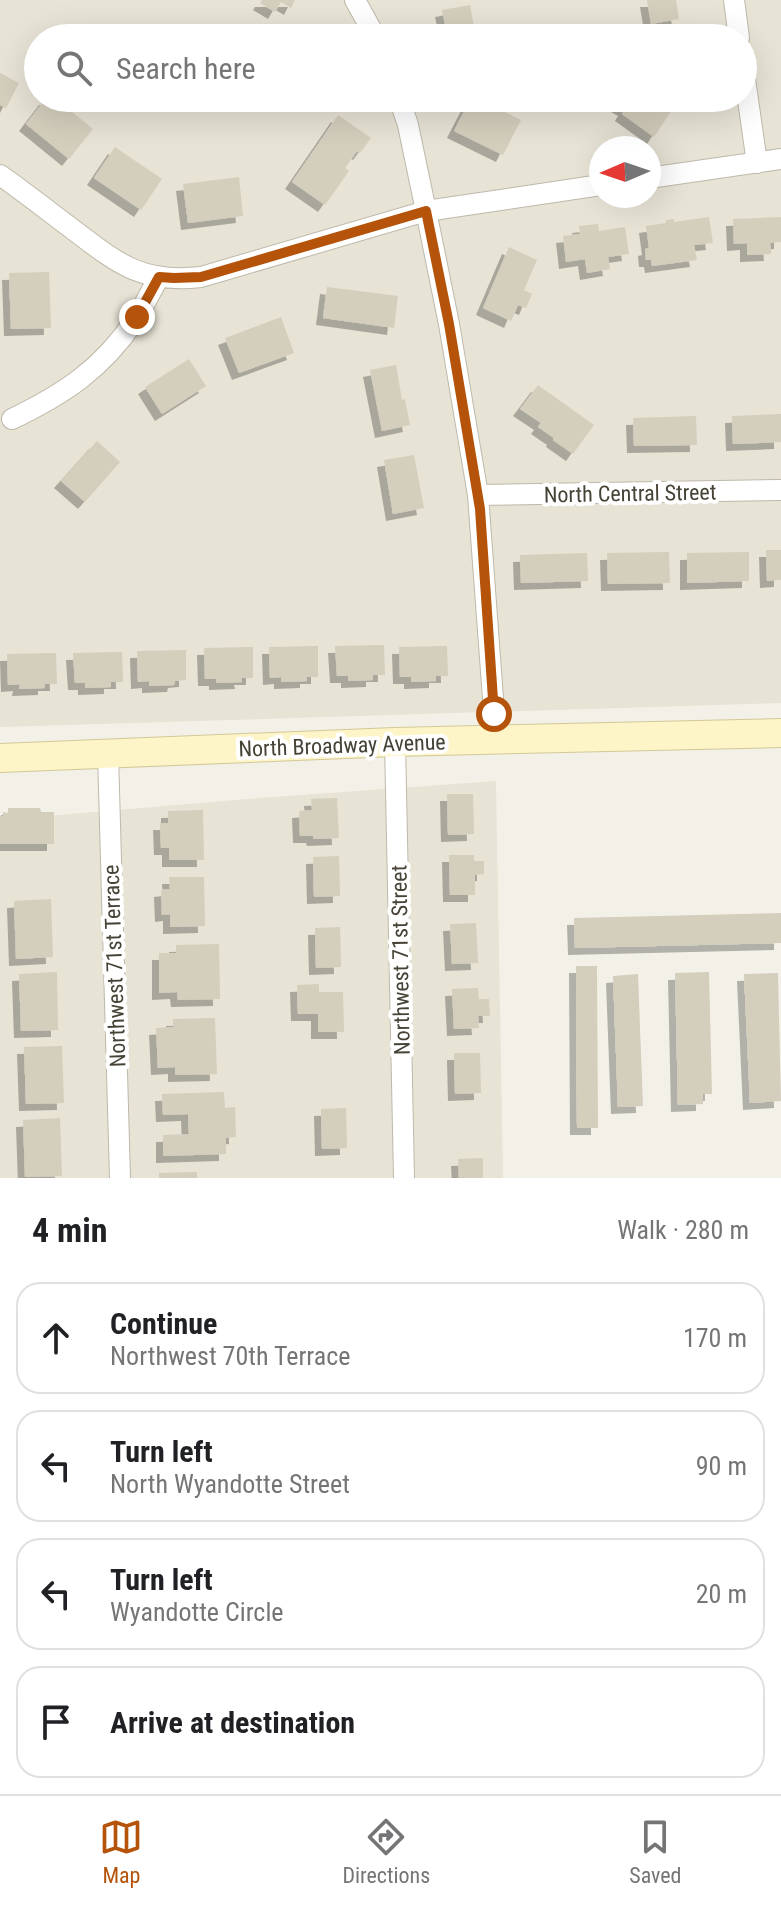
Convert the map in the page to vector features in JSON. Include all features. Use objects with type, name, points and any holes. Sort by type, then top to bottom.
[{"type":"main road","name":"North Broadway Avenue","points":[[0,758],[395,742],[781,733]]},
{"type":"street","points":[[355,0],[368,24]]},
{"type":"street","points":[[734,0],[737,24]]},
{"type":"street","points":[[404,112],[449,324],[478,495],[496,739]]},
{"type":"street","points":[[750,112],[757,163]]},
{"type":"street","points":[[661,176],[781,159]]},
{"type":"street","points":[[0,175],[118,263],[145,274],[174,278],[201,277],[426,211],[589,187]]},
{"type":"street","points":[[12,419],[60,394],[103,360],[137,317],[159,277]]},
{"type":"street","name":"North Central Street","points":[[478,495],[781,490]]},
{"type":"street","name":"Northwest 71st Street","points":[[395,742],[404,1178]]},
{"type":"street","name":"Northwest 71st Terrace","points":[[108,754],[120,1178]]},
{"type":"shaded area","points":[[0,0],[781,0],[781,703],[0,727]]},
{"type":"shaded area","points":[[496,781],[503,1178],[0,1178],[0,820]]},
{"type":"building","points":[[262,0],[295,0],[291,8],[281,2],[275,12],[260,3]]},
{"type":"building","points":[[647,0],[676,0],[679,19],[651,24]]},
{"type":"building","points":[[470,5],[473,24],[445,24],[442,10]]},
{"type":"building","points":[[0,73],[19,83],[6,108],[0,105]]},
{"type":"building","points":[[35,112],[72,112],[93,129],[69,159],[26,124]]},
{"type":"building","points":[[464,112],[505,112],[521,120],[503,155],[454,131]]},
{"type":"building","points":[[623,112],[671,112],[653,136],[622,114]]},
{"type":"building","points":[[338,115],[371,138],[345,168],[349,171],[325,205],[292,182]]},
{"type":"building","points":[[115,147],[162,179],[141,210],[94,178]]},
{"type":"building","points":[[239,177],[243,216],[188,223],[183,184]]},
{"type":"building","points":[[709,217],[713,243],[694,245],[697,260],[652,266],[651,260],[646,260],[645,249],[649,248],[646,226],[666,223],[666,220],[674,219],[674,222]]},
{"type":"building","points":[[781,217],[781,242],[770,243],[771,254],[747,255],[747,243],[734,244],[733,219]]},
{"type":"building","points":[[598,224],[599,231],[625,227],[629,254],[608,257],[610,269],[587,273],[585,259],[566,262],[563,236],[580,234],[579,226]]},
{"type":"building","points":[[509,247],[537,260],[524,290],[532,294],[526,308],[518,305],[511,321],[483,308]]},
{"type":"building","points":[[49,272],[51,328],[11,329],[9,273]]},
{"type":"building","points":[[327,287],[398,296],[394,328],[323,318]]},
{"type":"building","points":[[281,317],[294,353],[239,373],[225,338]]},
{"type":"building","points":[[189,359],[206,386],[162,414],[145,387]]},
{"type":"building","points":[[396,365],[410,425],[382,431],[370,370]]},
{"type":"building","points":[[538,385],[594,425],[573,454],[538,427],[541,423],[520,409]]},
{"type":"building","points":[[781,414],[781,442],[733,444],[732,416]]},
{"type":"building","points":[[696,416],[697,445],[634,446],[633,418]]},
{"type":"building","points":[[97,441],[120,462],[85,502],[61,481]]},
{"type":"building","points":[[414,455],[424,508],[393,514],[384,460]]},
{"type":"building","points":[[766,550],[781,550],[781,580],[767,581]]},
{"type":"building","points":[[669,552],[670,583],[608,584],[607,553]]},
{"type":"building","points":[[749,552],[749,581],[687,583],[687,553]]},
{"type":"building","points":[[587,553],[588,581],[521,583],[520,555]]},
{"type":"building","points":[[384,645],[385,675],[373,675],[373,680],[348,681],[348,676],[337,676],[335,646]]},
{"type":"building","points":[[318,646],[318,677],[307,677],[307,681],[281,682],[281,677],[270,678],[269,647]]},
{"type":"building","points":[[447,646],[448,676],[436,676],[436,681],[411,682],[411,677],[400,677],[399,647]]},
{"type":"building","points":[[253,647],[253,678],[241,678],[242,682],[216,683],[216,679],[205,679],[204,648]]},
{"type":"building","points":[[186,650],[186,680],[175,681],[174,685],[149,686],[149,681],[138,682],[137,651]]},
{"type":"building","points":[[122,652],[123,682],[111,682],[111,687],[85,688],[85,683],[75,683],[73,653]]},
{"type":"building","points":[[56,653],[57,684],[45,684],[45,688],[19,689],[20,684],[8,685],[7,654]]},
{"type":"building","points":[[447,794],[473,794],[474,834],[448,835]]},
{"type":"building","points":[[337,798],[339,838],[300,836],[299,811],[312,810],[311,799]]},
{"type":"building","points":[[8,808],[40,808],[41,812],[54,812],[54,844],[0,844],[0,816],[3,812],[8,813]]},
{"type":"building","points":[[203,810],[204,860],[169,860],[169,848],[161,848],[160,823],[168,823],[168,811]]},
{"type":"building","points":[[449,855],[474,855],[474,861],[484,861],[484,874],[475,875],[475,895],[450,895]]},
{"type":"building","points":[[339,856],[340,896],[314,897],[313,857]]},
{"type":"building","points":[[169,877],[204,877],[205,926],[170,927],[170,914],[162,915],[161,890],[170,889]]},
{"type":"building","points":[[51,899],[53,957],[16,959],[14,901]]},
{"type":"building","points":[[781,913],[781,943],[575,948],[574,918]]},
{"type":"building","points":[[476,923],[478,963],[452,964],[450,924]]},
{"type":"building","points":[[340,927],[341,967],[316,968],[315,928]]},
{"type":"building","points":[[219,944],[220,999],[178,1000],[177,992],[159,993],[159,953],[176,953],[176,945]]},
{"type":"building","points":[[576,966],[597,966],[598,1128],[577,1128]]},
{"type":"building","points":[[57,972],[58,1030],[21,1031],[19,974]]},
{"type":"building","points":[[709,972],[712,1094],[703,1094],[703,1104],[678,1105],[675,973]]},
{"type":"building","points":[[778,973],[781,1101],[750,1103],[744,974]]},
{"type":"building","points":[[638,974],[643,1106],[618,1107],[613,976]]},
{"type":"building","points":[[319,984],[319,992],[343,992],[344,1032],[318,1032],[318,1014],[298,1014],[297,985]]},
{"type":"building","points":[[478,988],[479,999],[489,999],[490,1016],[478,1016],[479,1028],[454,1029],[452,989]]},
{"type":"building","points":[[215,1018],[217,1074],[175,1075],[175,1067],[158,1068],[156,1028],[173,1027],[173,1019]]},
{"type":"building","points":[[62,1046],[64,1103],[26,1104],[24,1047]]},
{"type":"building","points":[[454,1053],[480,1053],[481,1093],[455,1094]]},
{"type":"building","points":[[224,1092],[225,1108],[235,1107],[236,1137],[226,1138],[226,1154],[163,1156],[163,1135],[189,1134],[188,1114],[163,1115],[162,1094]]},
{"type":"building","points":[[346,1108],[347,1148],[322,1149],[321,1109]]},
{"type":"building","points":[[60,1118],[62,1176],[25,1177],[23,1120]]},
{"type":"building","points":[[483,1158],[483,1178],[459,1178],[458,1159]]},
{"type":"building","points":[[197,1172],[197,1178],[159,1178],[159,1173]]},
{"type":"route","points":[[137,317],[159,277],[201,277],[426,211],[449,324],[480,509],[494,714]]}]
